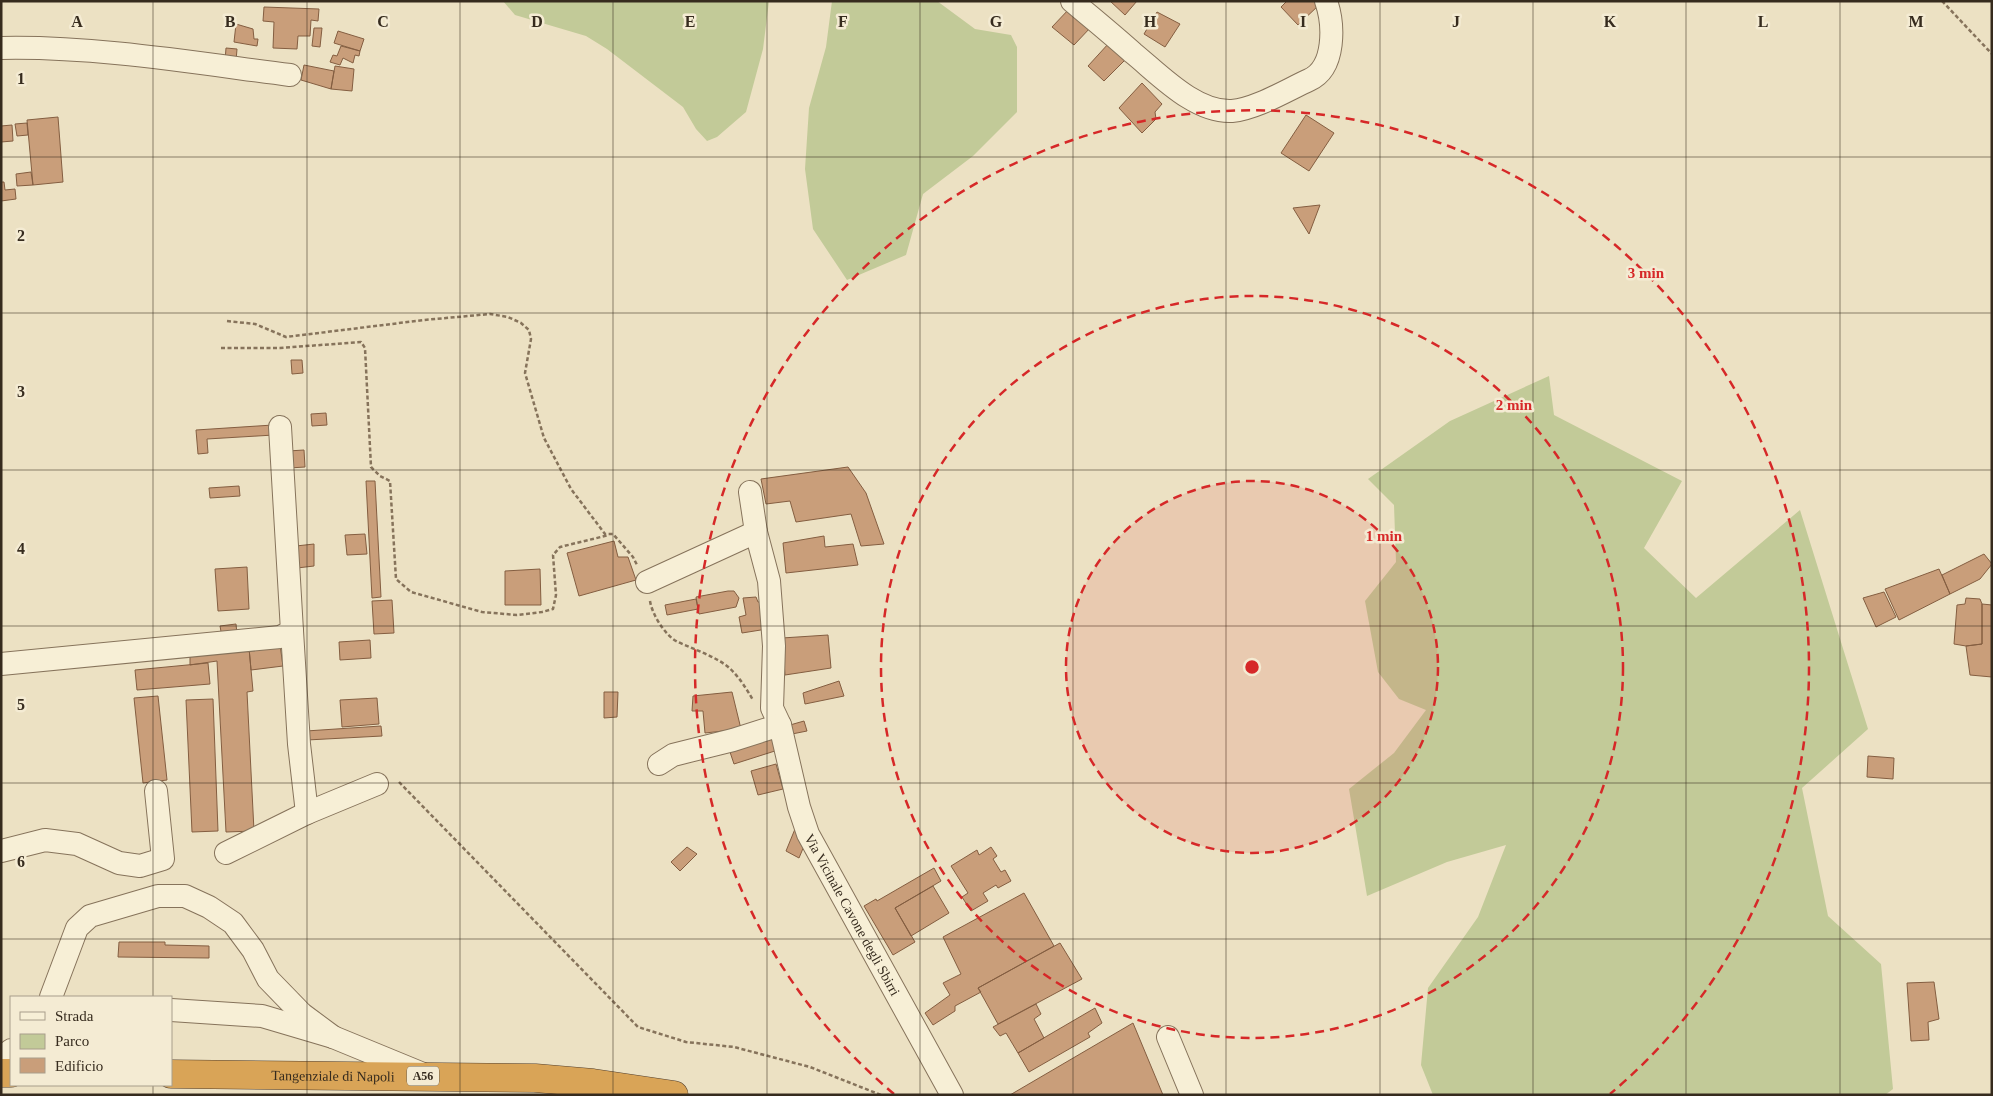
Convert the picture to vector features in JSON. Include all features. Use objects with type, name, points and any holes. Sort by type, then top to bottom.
[{"type":"highway","name":"Tangenziale di Napoli","points":[[172,1074],[535,1078],[592,1083],[674,1095]]},
{"type":"street","points":[[1072,1],[1178,90],[1206,106],[1218,110],[1233,111],[1258,103],[1313,78],[1321,70],[1330,48],[1332,28],[1326,1]]},
{"type":"street","points":[[1,48],[62,49],[290,75]]},
{"type":"street","points":[[280,427],[299,744],[306,813]]},
{"type":"street","name":"Via Vicinale Cavone degli Sbirri","points":[[750,492],[756,532],[769,581],[774,646],[772,708],[780,725],[799,807],[808,834],[952,1095]]},
{"type":"street","points":[[647,582],[756,532]]},
{"type":"street","points":[[1,664],[280,636],[292,631]]},
{"type":"street","points":[[659,764],[672,755],[733,740],[780,725]]},
{"type":"street","points":[[226,853],[306,813],[377,784]]},
{"type":"street","points":[[1,851],[45,840],[77,844],[119,863],[140,866],[163,859],[156,791]]},
{"type":"street","points":[[51,996],[77,928],[90,916],[158,896],[185,896],[209,907],[233,923],[252,950],[268,979],[302,1014],[333,1036]]},
{"type":"street","points":[[172,1010],[262,1016],[333,1036],[426,1076]]},
{"type":"street","points":[[1168,1037],[1192,1095]]},
{"type":"path","points":[[1942,1],[1992,54]]},
{"type":"path","points":[[227,321],[255,324],[286,336],[490,314],[508,317],[521,323],[529,330],[531,339],[525,373],[544,438],[571,489],[605,534],[614,534]]},
{"type":"path","points":[[221,348],[280,348],[360,342],[365,348],[371,468],[380,476],[390,481],[396,579],[411,592],[482,612],[517,615],[553,609],[556,594],[553,555],[560,547],[614,534]]},
{"type":"path","points":[[614,534],[633,557],[647,582],[651,606],[666,632],[676,642],[712,657],[729,667],[745,686],[755,703]]},
{"type":"path","points":[[399,782],[638,1027],[686,1042],[734,1047],[810,1067],[881,1095]]},
{"type":"green space","points":[[503,1],[769,1],[763,49],[746,112],[717,137],[707,141],[696,129],[683,107],[607,49],[586,36],[515,15]]},
{"type":"green space","points":[[832,1],[937,1],[975,29],[1011,35],[1017,47],[1017,112],[973,156],[923,194],[906,255],[847,280],[813,229],[805,169],[809,108],[826,47]]},
{"type":"green space","points":[[1549,376],[1554,415],[1682,481],[1644,548],[1696,598],[1800,510],[1868,729],[1802,788],[1828,916],[1881,964],[1893,1089],[1885,1095],[1433,1095],[1421,1065],[1428,988],[1478,917],[1506,845],[1447,862],[1367,896],[1349,789],[1394,753],[1426,710],[1399,699],[1378,672],[1365,601],[1396,562],[1394,505],[1368,479],[1450,421]]},
{"type":"building","points":[[1110,1],[1137,1],[1125,15]]},
{"type":"building","points":[[1287,1],[1316,1],[1319,5],[1298,25],[1281,7]]},
{"type":"building","points":[[264,7],[319,9],[318,21],[311,20],[310,36],[298,36],[297,49],[273,48],[274,22],[263,21]]},
{"type":"building","points":[[1070,8],[1091,27],[1074,45],[1052,27]]},
{"type":"building","points":[[1157,12],[1180,24],[1165,47],[1144,34]]},
{"type":"building","points":[[236,24],[253,29],[254,39],[258,39],[257,46],[234,42]]},
{"type":"building","points":[[314,28],[322,28],[320,47],[312,46]]},
{"type":"building","points":[[338,31],[364,39],[360,51],[334,43]]},
{"type":"building","points":[[1109,43],[1126,59],[1104,81],[1088,66]]},
{"type":"building","points":[[341,46],[360,51],[359,56],[355,55],[353,63],[343,58],[340,65],[330,62],[333,55],[337,56]]},
{"type":"building","points":[[226,48],[237,49],[236,61],[225,61]]},
{"type":"building","points":[[304,65],[334,71],[331,89],[301,80]]},
{"type":"building","points":[[335,66],[354,69],[352,91],[331,89]]},
{"type":"building","points":[[1142,83],[1162,104],[1155,112],[1156,119],[1142,133],[1119,108]]},
{"type":"building","points":[[1306,115],[1334,133],[1309,171],[1281,153]]},
{"type":"building","points":[[58,117],[63,182],[33,185],[27,120]]},
{"type":"building","points":[[27,123],[28,135],[17,136],[15,124]]},
{"type":"building","points":[[12,125],[13,141],[1,142],[1,126]]},
{"type":"building","points":[[31,172],[33,185],[17,186],[16,174]]},
{"type":"building","points":[[1,182],[4,182],[5,190],[15,189],[16,199],[1,201]]},
{"type":"building","points":[[1320,205],[1309,234],[1293,208]]},
{"type":"building","points":[[291,360],[302,360],[303,373],[292,374]]},
{"type":"building","points":[[326,413],[327,425],[312,426],[311,414]]},
{"type":"building","points":[[273,425],[274,435],[207,439],[208,453],[198,454],[196,430]]},
{"type":"building","points":[[304,450],[305,467],[289,468],[288,451]]},
{"type":"building","points":[[848,467],[866,493],[884,544],[861,546],[851,514],[796,522],[790,501],[766,504],[761,479]]},
{"type":"building","points":[[366,481],[375,481],[381,597],[372,598]]},
{"type":"building","points":[[239,486],[240,496],[210,498],[209,488]]},
{"type":"building","points":[[365,534],[367,554],[347,555],[345,535]]},
{"type":"building","points":[[824,536],[825,547],[853,544],[858,565],[786,573],[783,543]]},
{"type":"building","points":[[614,541],[618,557],[628,557],[636,580],[579,596],[567,553]]},
{"type":"building","points":[[314,544],[314,566],[297,568],[296,546]]},
{"type":"building","points":[[1984,554],[1992,564],[1980,579],[1950,594],[1942,575]]},
{"type":"building","points":[[247,567],[249,609],[218,611],[215,569]]},
{"type":"building","points":[[540,569],[541,605],[505,605],[505,571]]},
{"type":"building","points":[[1939,569],[1950,594],[1899,620],[1885,589]]},
{"type":"building","points":[[734,591],[739,598],[736,607],[699,614],[696,597]]},
{"type":"building","points":[[1884,592],[1896,617],[1876,627],[1863,598]]},
{"type":"building","points":[[756,597],[758,602],[764,602],[767,629],[742,633],[739,617],[746,615],[743,598]]},
{"type":"building","points":[[1966,598],[1980,599],[1982,604],[1982,644],[1966,646],[1954,644],[1957,605],[1965,604]]},
{"type":"building","points":[[696,599],[698,609],[667,615],[665,605]]},
{"type":"building","points":[[392,600],[394,633],[374,634],[372,601]]},
{"type":"building","points":[[1982,604],[1992,605],[1992,677],[1970,675],[1966,646],[1982,644]]},
{"type":"building","points":[[236,624],[237,634],[222,637],[220,626]]},
{"type":"building","points":[[828,635],[831,668],[785,675],[782,638]]},
{"type":"building","points":[[370,640],[371,658],[340,660],[339,642]]},
{"type":"building","points":[[280,645],[283,666],[251,670],[249,648]]},
{"type":"building","points":[[249,648],[253,691],[247,692],[254,831],[226,832],[217,661],[190,665],[190,655]]},
{"type":"building","points":[[208,663],[210,684],[137,690],[135,670]]},
{"type":"building","points":[[839,681],[844,696],[805,704],[803,693]]},
{"type":"building","points":[[604,692],[618,692],[617,717],[604,718]]},
{"type":"building","points":[[732,692],[741,729],[705,733],[703,711],[692,711],[693,696]]},
{"type":"building","points":[[158,696],[167,780],[143,783],[134,698]]},
{"type":"building","points":[[377,698],[379,724],[342,727],[340,700]]},
{"type":"building","points":[[213,699],[218,831],[192,832],[186,700]]},
{"type":"building","points":[[804,721],[807,731],[792,734],[790,725]]},
{"type":"building","points":[[381,726],[382,736],[307,740],[306,731]]},
{"type":"building","points":[[773,737],[778,750],[734,764],[730,752]]},
{"type":"building","points":[[1868,756],[1894,758],[1893,779],[1867,777]]},
{"type":"building","points":[[776,764],[783,789],[758,795],[751,771]]},
{"type":"building","points":[[801,827],[804,846],[799,858],[786,851],[795,829]]},
{"type":"building","points":[[687,847],[697,854],[680,871],[671,862]]},
{"type":"building","points":[[991,847],[997,856],[993,859],[1001,872],[1005,870],[1011,881],[998,888],[996,885],[983,893],[988,901],[971,911],[962,897],[968,893],[951,866],[977,850],[979,855]]},
{"type":"building","points":[[934,868],[941,881],[895,908],[915,942],[893,955],[864,906],[876,899],[877,901]]},
{"type":"building","points":[[933,886],[949,913],[911,936],[895,908]]},
{"type":"building","points":[[1024,893],[1054,946],[978,988],[981,992],[955,1006],[955,1011],[933,1025],[925,1013],[950,995],[943,983],[961,974],[943,937]]},
{"type":"building","points":[[119,942],[165,942],[165,945],[209,946],[209,958],[118,957]]},
{"type":"building","points":[[1060,943],[1082,979],[998,1024],[978,988]]},
{"type":"building","points":[[1934,982],[1939,1019],[1928,1022],[1929,1040],[1911,1041],[1907,983]]},
{"type":"building","points":[[1036,1004],[1041,1014],[1034,1019],[1044,1038],[1018,1053],[1006,1033],[1000,1036],[993,1027]]},
{"type":"building","points":[[1095,1008],[1102,1023],[1088,1033],[1090,1037],[1029,1072],[1018,1053]]},
{"type":"building","points":[[1133,1023],[1163,1095],[1010,1095]]}]
